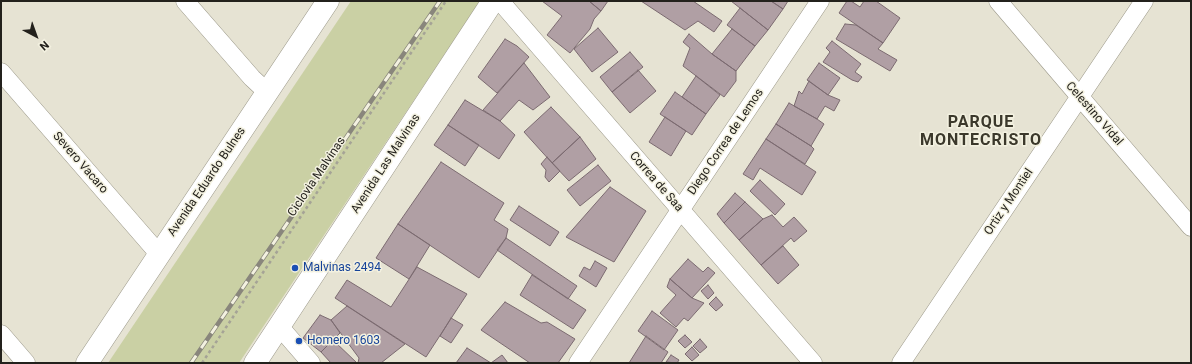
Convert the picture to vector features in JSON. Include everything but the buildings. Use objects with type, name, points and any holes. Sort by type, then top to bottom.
[{"type":"main road","name":"Avenida Eduardo Bulnes","points":[[87,363],[328,1]]},
{"type":"main road","name":"Avenida Las Malvinas","points":[[255,363],[493,1]]},
{"type":"street","points":[[185,1],[252,78],[267,92]]},
{"type":"street","name":"Correa de Saa","points":[[500,1],[813,363]]},
{"type":"street","name":"Diego Correa de Lemos","points":[[578,363],[820,1]]},
{"type":"street","name":"Celestino Vidal","points":[[998,1],[1191,227]]},
{"type":"street","name":"Ortiz y Montiel","points":[[901,363],[1144,1]]},
{"type":"street","name":"Severo Vacaro","points":[[1,72],[159,254]]},
{"type":"street","points":[[279,326],[311,363]]},
{"type":"street","points":[[1,334],[26,363]]},
{"type":"path","name":"Ciclovia Malvinas","points":[[202,363],[446,1]]},
{"type":"green space","points":[[351,1],[480,1],[239,363],[108,363]]},
{"type":"railway","points":[[191,363],[440,1]]},
{"type":"place","name":"Malvinas 2494","points":[[295,268]]},
{"type":"place","name":"Homero 1603","points":[[299,341]]},
{"type":"district","name":"PARQUE MONTECRISTO","points":[[981,132]]}]
